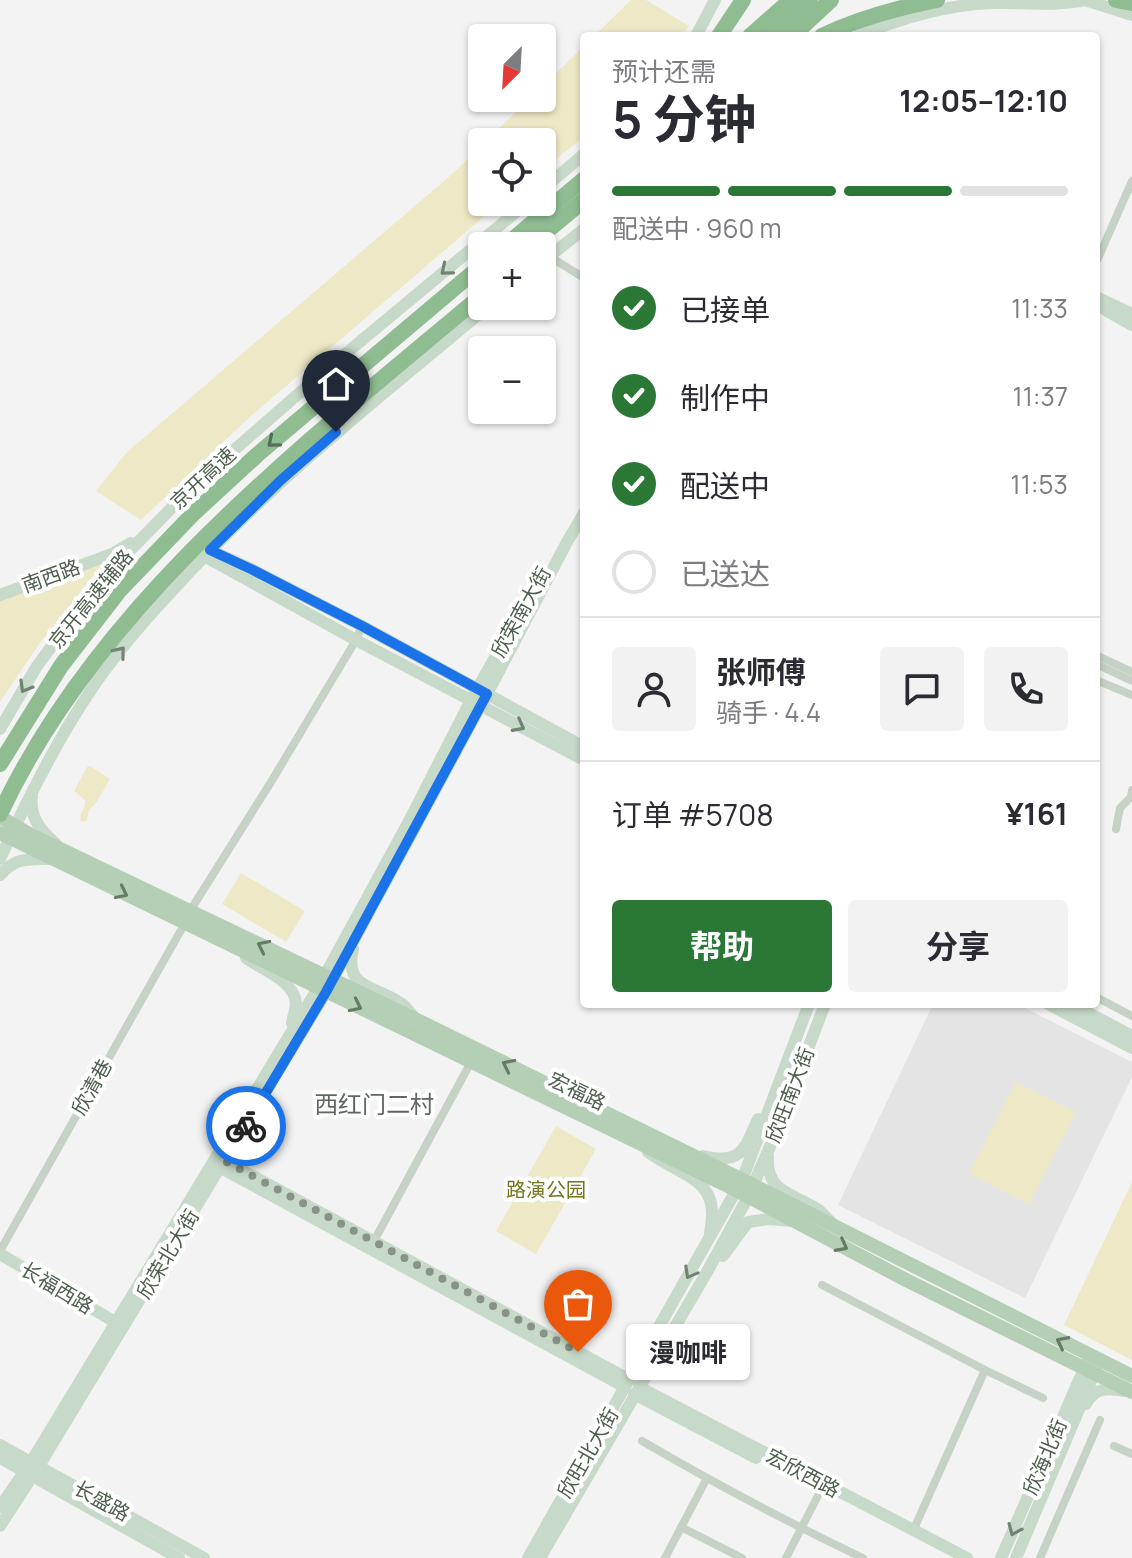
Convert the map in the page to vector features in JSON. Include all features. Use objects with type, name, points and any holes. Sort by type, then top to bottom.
[{"type":"highway","points":[[722,32],[743,0]]},
{"type":"highway","points":[[755,32],[791,0]]},
{"type":"highway","points":[[775,32],[810,0]]},
{"type":"highway","points":[[796,32],[831,0]]},
{"type":"highway","points":[[830,32],[873,15],[937,0]]},
{"type":"highway","points":[[1116,0],[1132,3]]},
{"type":"highway","points":[[522,232],[580,182]]},
{"type":"highway","points":[[546,232],[580,203]]},
{"type":"highway","points":[[556,242],[580,216]]},
{"type":"highway","name":"京开高速","points":[[0,764],[61,666],[119,591],[194,513],[257,455],[468,277]]},
{"type":"highway","name":"京开高速","points":[[7,788],[27,746],[73,674],[130,602],[205,523],[343,401],[468,297]]},
{"type":"highway","points":[[0,816],[7,788],[60,709],[88,669],[152,591],[278,468],[468,307]]},
{"type":"main road","name":"宏福路","points":[[0,816],[8,833],[325,984],[471,1062],[629,1139],[836,1227],[1132,1387]]},
{"type":"main road","name":"宏福路","points":[[188,917],[224,942],[415,1019],[679,1149],[794,1221],[1013,1333],[1092,1364]]},
{"type":"street","points":[[698,32],[715,0]]},
{"type":"street","points":[[868,32],[927,11],[988,3],[1085,0],[1132,15]]},
{"type":"street","points":[[556,178],[580,157]]},
{"type":"street","points":[[1100,254],[1132,181]]},
{"type":"street","name":"京开高速辅路","points":[[0,729],[37,666],[102,579],[194,485],[242,441],[511,216]]},
{"type":"street","points":[[556,247],[580,232]]},
{"type":"street","points":[[556,262],[580,276]]},
{"type":"street","points":[[1100,302],[1132,314]]},
{"type":"street","points":[[1100,304],[1132,325]]},
{"type":"street","points":[[0,859],[8,833],[89,691],[138,629],[207,553],[281,480],[472,320]]},
{"type":"street","name":"欣荣南大街","points":[[325,984],[356,938],[479,697],[580,509]]},
{"type":"street","name":"欣荣南大街","points":[[325,984],[407,825],[580,520]]},
{"type":"street","name":"南西路","points":[[0,595],[112,554],[145,535]]},
{"type":"street","points":[[207,553],[253,570],[362,626],[580,758]]},
{"type":"street","points":[[207,553],[356,640],[580,745]]},
{"type":"street","name":"欣清巷","points":[[0,1253],[188,917],[362,626]]},
{"type":"street","points":[[1100,657],[1132,672]]},
{"type":"street","points":[[1100,666],[1132,681]]},
{"type":"street","points":[[1100,682],[1132,695]]},
{"type":"street","points":[[0,875],[17,861],[55,853],[35,821],[31,802],[34,787]]},
{"type":"street","points":[[1116,829],[1120,808],[1131,797],[1132,790]]},
{"type":"street","points":[[356,938],[350,962],[355,978],[402,1003],[415,1019]]},
{"type":"street","points":[[224,942],[290,988],[296,1000],[288,1037]]},
{"type":"street","name":"欣荣北大街","points":[[0,1526],[115,1322],[220,1163],[288,1037],[325,984]]},
{"type":"street","name":"欣荣北大街","points":[[0,1507],[32,1469],[220,1163],[325,984]]},
{"type":"street","points":[[1100,999],[1132,1016]]},
{"type":"street","name":"欣旺南大街","points":[[745,1188],[808,1008]]},
{"type":"street","name":"欣旺南大街","points":[[745,1188],[775,1135],[823,1008]]},
{"type":"street","points":[[1056,1008],[1132,1048]]},
{"type":"street","points":[[1080,1008],[1132,1036]]},
{"type":"street","points":[[374,1241],[471,1062]]},
{"type":"street","points":[[679,1149],[720,1160],[737,1156],[746,1145],[760,1114],[776,1094]]},
{"type":"street","points":[[775,1135],[768,1169],[772,1180],[783,1192],[819,1210],[836,1227]]},
{"type":"street","points":[[629,1139],[701,1184],[713,1208],[709,1240]]},
{"type":"street","points":[[220,1163],[374,1241],[632,1387]]},
{"type":"street","points":[[220,1163],[632,1387]]},
{"type":"street","name":"欣旺北大街","points":[[540,1558],[709,1240],[745,1188]]},
{"type":"street","name":"欣旺北大街","points":[[528,1558],[632,1387],[707,1272],[745,1188]]},
{"type":"street","points":[[707,1272],[725,1254],[748,1222],[769,1219],[794,1221]]},
{"type":"street","name":"长福西路","points":[[0,1253],[115,1322]]},
{"type":"street","points":[[822,1285],[1043,1398]]},
{"type":"street","points":[[1013,1333],[1071,1371],[1074,1385],[1069,1403]]},
{"type":"street","name":"欣海北街","points":[[1001,1558],[1069,1403],[1092,1364]]},
{"type":"street","name":"欣海北街","points":[[1016,1558],[1092,1364]]},
{"type":"street","points":[[913,1531],[985,1370]]},
{"type":"street","name":"宏欣西路","points":[[632,1387],[948,1558]]},
{"type":"street","points":[[1060,1452],[1092,1394],[1108,1388],[1132,1387]]},
{"type":"street","points":[[1040,1558],[1100,1420]]},
{"type":"street","points":[[642,1441],[800,1529],[863,1558]]},
{"type":"street","name":"长盛路","points":[[0,1445],[32,1469],[179,1558]]},
{"type":"street","points":[[1114,1446],[1132,1454]]},
{"type":"street","name":"长盛路","points":[[0,1458],[32,1469],[204,1558]]},
{"type":"street","points":[[665,1558],[707,1478]]},
{"type":"street","points":[[786,1558],[822,1488]]},
{"type":"street","name":"宏欣西路","points":[[822,1488],[967,1558]]},
{"type":"street","points":[[681,1527],[742,1558]]},
{"type":"shaded area","points":[[931,1008],[1025,1008],[1132,1062],[1132,1077],[1025,1298],[838,1205]]},
{"type":"green space","points":[[631,0],[646,0],[689,26],[684,32],[598,32]]},
{"type":"green space","points":[[580,50],[580,140],[556,159],[556,128],[499,128],[516,112],[556,112],[556,73]]},
{"type":"green space","points":[[468,159],[468,216],[485,216],[251,416],[141,520],[96,491],[127,452]]},
{"type":"green space","points":[[109,557],[39,644],[0,702],[0,596]]},
{"type":"green space","points":[[90,766],[110,779],[84,822],[80,818],[85,800],[74,791]]},
{"type":"green space","points":[[241,873],[305,911],[286,942],[222,904]]},
{"type":"green space","points":[[1016,1082],[1076,1113],[1029,1204],[969,1173]]},
{"type":"green space","name":"路演公园","points":[[556,1126],[596,1149],[536,1254],[496,1231]]},
{"type":"green space","points":[[1132,1182],[1132,1360],[1064,1325]]},
{"type":"way so far","points":[[246,1126],[225,1161],[578,1352]]},
{"type":"place","name":"漫咖啡","points":[[578,1352]]},
{"type":"district","name":"西红门二村","points":[[374,1105]]},
{"type":"route","points":[[246,1126],[326,992],[487,694],[362,626],[210,550],[281,480],[336,432]]}]
